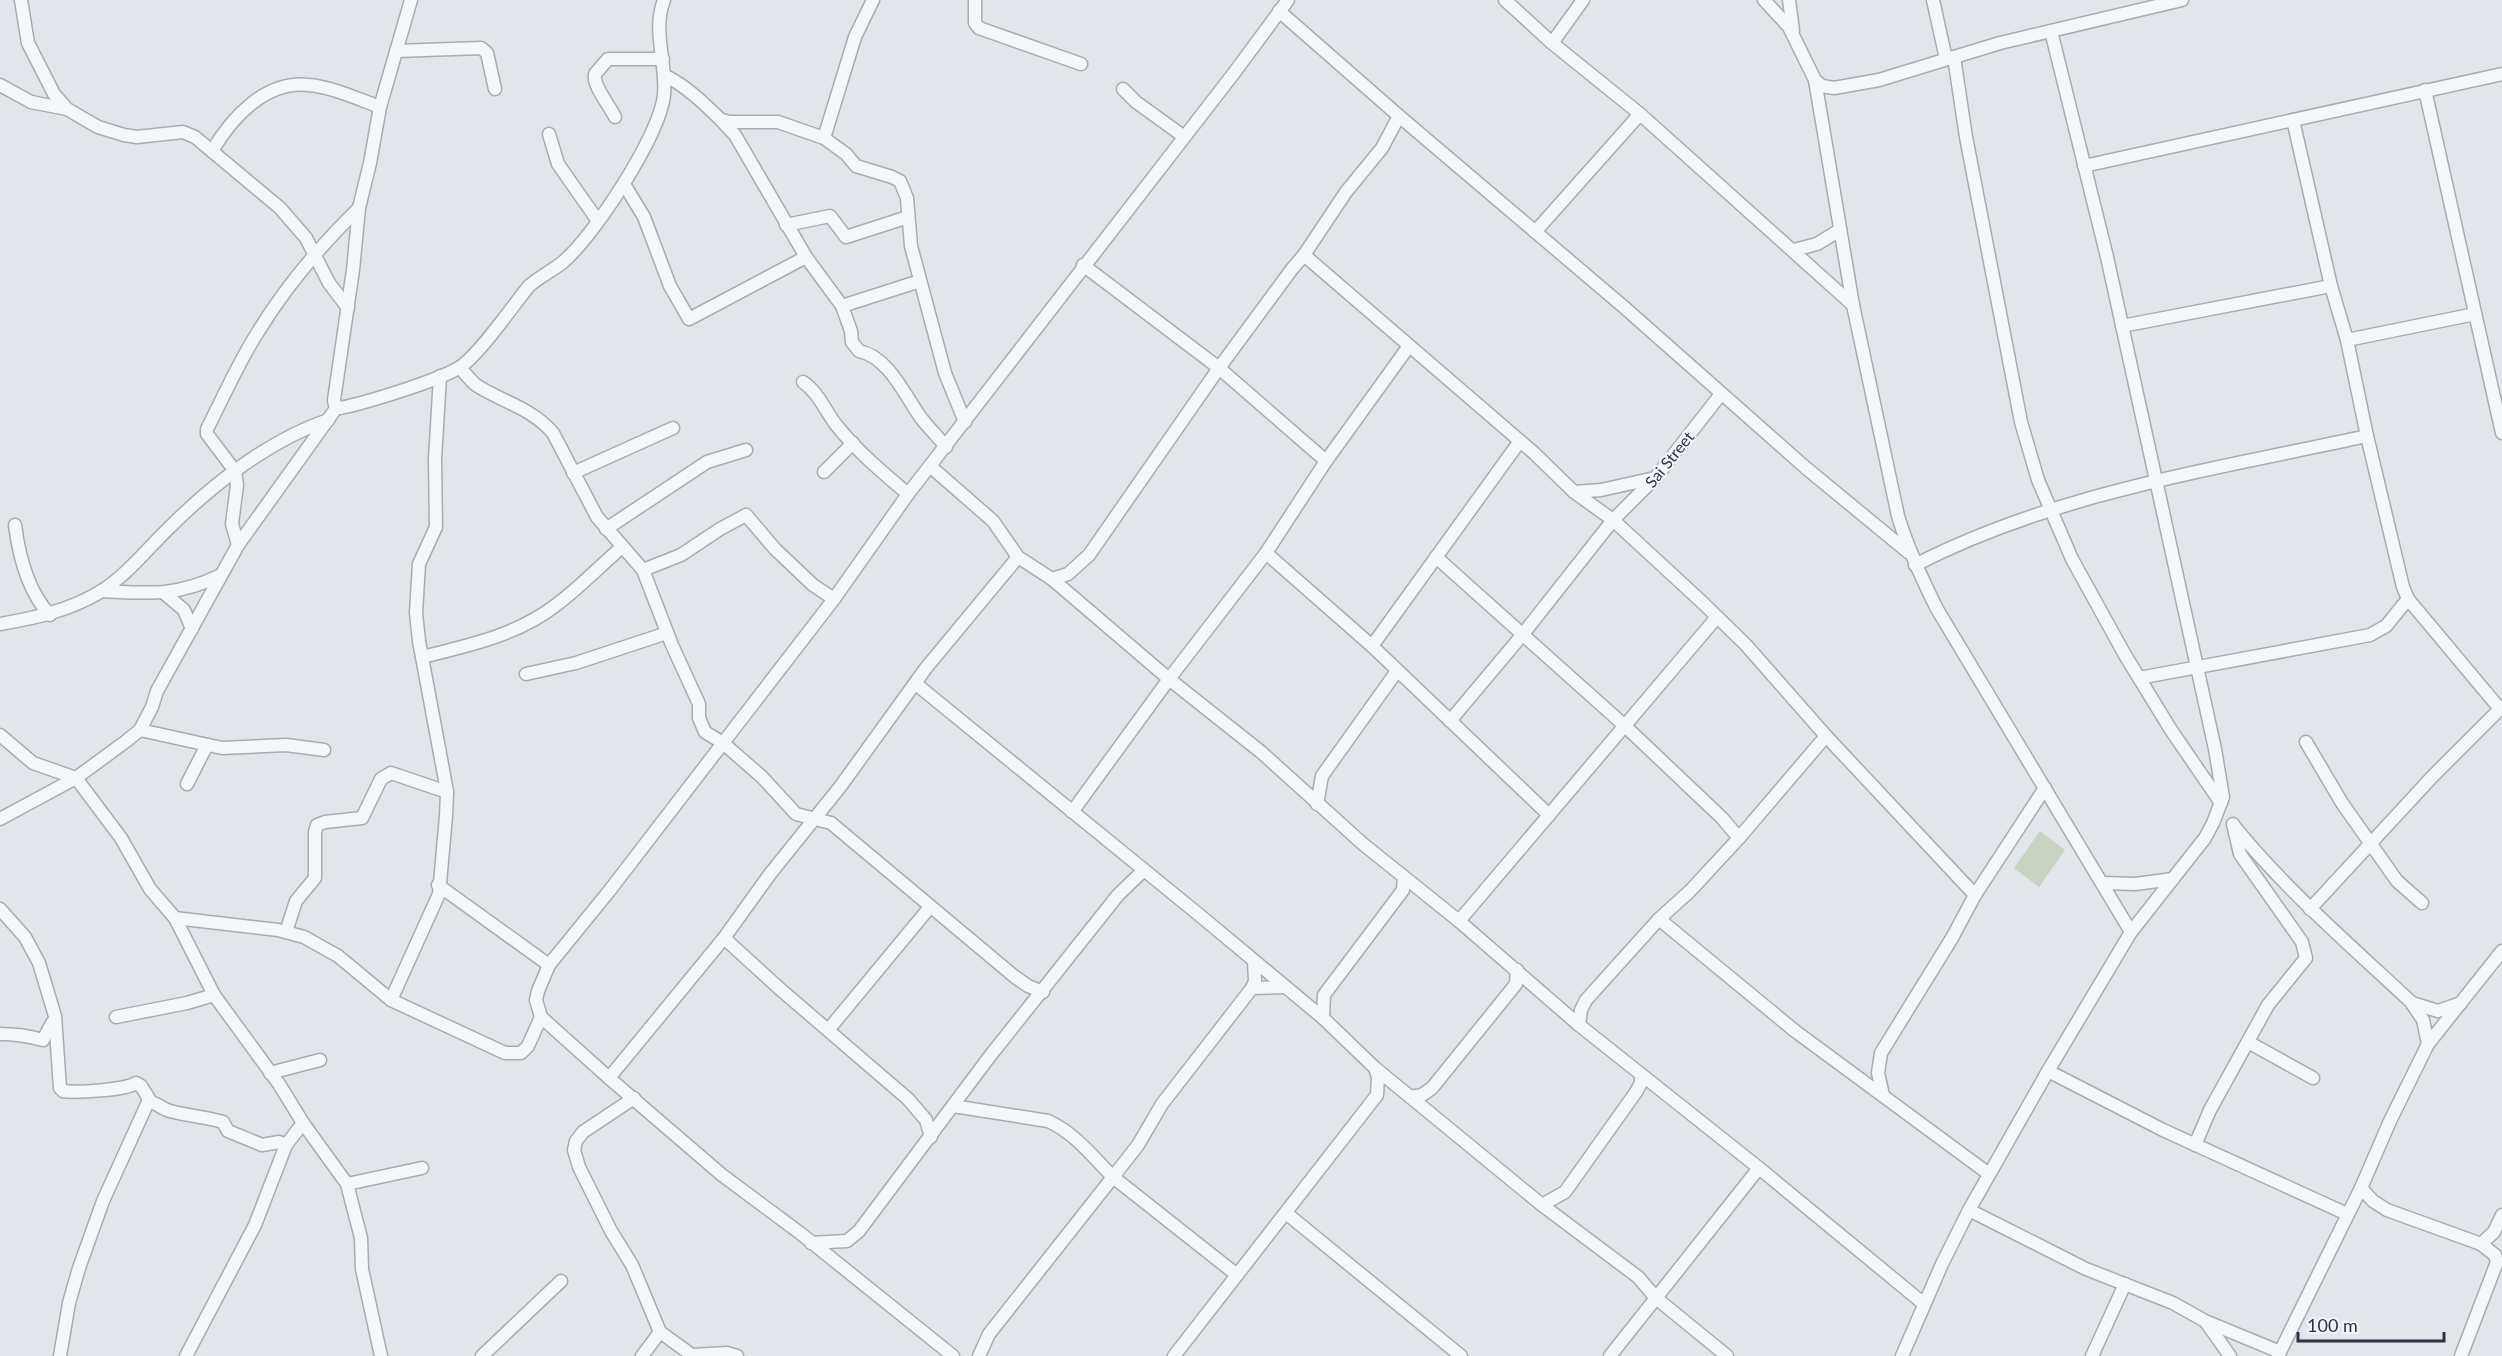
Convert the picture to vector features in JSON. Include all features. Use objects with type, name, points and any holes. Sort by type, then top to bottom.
[{"type":"street","points":[[21,0],[28,43],[54,94],[67,109],[98,127],[124,135],[137,137],[183,132],[195,137],[280,208],[306,238],[329,283],[348,308]]},
{"type":"street","points":[[337,407],[334,400],[348,308],[359,208],[380,108],[411,0]]},
{"type":"street","points":[[337,407],[348,406],[460,368],[529,286],[561,264],[576,249],[624,184],[660,113],[665,76],[659,35],[660,15],[664,0]]},
{"type":"street","points":[[824,138],[855,37],[873,0]]},
{"type":"street","points":[[952,1356],[812,1243],[722,1175],[541,1017],[536,1000],[549,965],[610,891],[834,599],[908,494],[1183,136],[1234,74],[1288,0]]},
{"type":"street","points":[[1505,0],[1552,44],[1640,114],[1853,304]]},
{"type":"street","points":[[1552,44],[1583,0]]},
{"type":"street","points":[[1764,0],[1783,19],[1815,80],[1853,304],[1898,516],[1913,560],[1938,609],[2131,932]]},
{"type":"street","points":[[1789,0],[1794,37]]},
{"type":"street","points":[[1933,0],[1950,58],[2021,422],[2038,480],[2072,559],[2139,678],[2233,824],[2261,859],[2310,909],[2411,1002],[2423,1020],[2428,1044]]},
{"type":"street","points":[[1815,80],[1827,87],[1846,87],[1897,75],[2051,30],[2182,0]]},
{"type":"street","points":[[976,1],[975,23],[980,28],[1081,64]]},
{"type":"street","points":[[1279,11],[1913,560]]},
{"type":"street","points":[[1902,1356],[1969,1210],[2048,1071],[2131,932],[2205,838],[2221,806],[2220,775],[2157,482],[2051,30]]},
{"type":"street","points":[[396,51],[481,48],[487,53],[495,89]]},
{"type":"street","points":[[615,117],[609,103],[595,83],[595,74],[608,59],[663,59]]},
{"type":"street","points":[[2084,166],[2502,74]]},
{"type":"street","points":[[665,76],[675,80],[722,120],[745,150],[786,225],[842,306],[851,331],[852,342],[859,351],[865,352],[890,372],[922,420],[946,447]]},
{"type":"street","points":[[0,85],[30,102],[67,109]]},
{"type":"street","points":[[212,151],[220,136],[246,108],[262,95],[286,86],[312,85],[380,108]]},
{"type":"street","points":[[1123,89],[1136,102],[1183,136]]},
{"type":"street","points":[[2425,90],[2502,433]]},
{"type":"street","points":[[1535,232],[1640,114]]},
{"type":"street","points":[[1052,579],[1068,574],[1089,555],[1219,368],[1304,255],[1346,192],[1382,148],[1399,116]]},
{"type":"street","points":[[722,120],[778,122],[824,138],[846,154],[856,166],[900,181],[906,198],[911,246],[920,281],[945,373],[965,422]]},
{"type":"street","points":[[2293,120],[2331,286],[2347,340],[2399,574],[2408,599],[2501,708],[2432,777],[2310,909]]},
{"type":"street","points":[[549,134],[558,164],[598,221]]},
{"type":"street","points":[[624,184],[644,217],[670,286],[689,318],[806,257]]},
{"type":"street","points":[[238,545],[232,524],[237,484],[235,471],[207,434],[207,429],[257,333],[315,254],[359,208]]},
{"type":"street","points":[[786,225],[830,216],[846,237],[908,218]]},
{"type":"street","points":[[1794,250],[1817,244],[1840,230]]},
{"type":"street","points":[[1304,255],[1329,274],[1520,441],[1574,492],[1613,520],[1717,617],[1753,652],[1826,736],[1975,895]]},
{"type":"street","points":[[1083,265],[1219,368],[1326,461]]},
{"type":"street","points":[[842,306],[920,281]]},
{"type":"street","points":[[2122,326],[2331,286]]},
{"type":"street","points":[[2347,340],[2475,314]]},
{"type":"street","points":[[1072,812],[1168,679],[1266,553],[1326,461],[1409,346]]},
{"type":"street","points":[[460,368],[474,384],[521,408],[546,425],[553,433],[585,497],[606,529],[643,570],[667,633],[699,704],[700,723],[705,732],[723,743],[762,777],[796,814],[831,823],[1015,977],[1043,992]]},
{"type":"street","points":[[391,1000],[439,894],[447,792],[416,613],[417,575],[423,551],[436,527],[435,459],[440,376]]},
{"type":"street","points":[[803,382],[813,389],[836,425],[908,494]]},
{"type":"street","name":"Sai Street","points":[[1450,721],[1523,634],[1613,520],[1656,477],[1721,394]]},
{"type":"street","points":[[0,819],[76,778],[140,730],[152,707],[157,691],[219,576],[238,545],[337,407]]},
{"type":"street","points":[[0,624],[50,615],[101,591],[134,563],[172,525],[235,471],[294,434],[328,420]]},
{"type":"street","points":[[573,473],[673,428]]},
{"type":"street","points":[[1913,560],[2084,500],[2367,436]]},
{"type":"street","points":[[1371,646],[1520,441]]},
{"type":"street","points":[[824,472],[853,443]]},
{"type":"street","points":[[606,529],[707,462],[746,450]]},
{"type":"street","points":[[930,466],[993,521],[1018,557],[1052,579],[1168,679],[1261,752],[1317,804],[1459,921],[1579,1025],[1759,1168],[1924,1304]]},
{"type":"street","points":[[1574,492],[1601,490],[1656,477]]},
{"type":"street","points":[[643,570],[681,555],[746,515],[775,549],[813,585],[834,599]]},
{"type":"street","points":[[15,525],[23,562],[32,587],[38,600],[50,615]]},
{"type":"street","points":[[422,657],[478,643],[521,626],[555,606],[622,547]]},
{"type":"street","points":[[1266,553],[1371,646],[1549,815]]},
{"type":"street","points":[[609,1078],[724,938],[926,668],[1018,557]]},
{"type":"street","points":[[1436,557],[1625,726],[1722,818],[1739,838]]},
{"type":"street","points":[[101,591],[164,593],[192,589],[219,576]]},
{"type":"street","points":[[164,593],[184,610],[192,629]]},
{"type":"street","points":[[2139,678],[2370,635],[2386,626],[2408,599]]},
{"type":"street","points":[[1459,921],[1717,617]]},
{"type":"street","points":[[526,674],[576,663],[667,633]]},
{"type":"street","points":[[1317,804],[1322,776],[1397,671]]},
{"type":"street","points":[[916,684],[1323,1018],[1406,1094],[1542,1205],[1638,1277],[1656,1298],[1727,1356]]},
{"type":"street","points":[[140,730],[222,748],[286,745],[324,750]]},
{"type":"street","points":[[0,735],[33,763],[76,778],[121,838],[150,889],[174,918],[214,995],[291,1102],[303,1123],[338,1168],[347,1184],[361,1238],[362,1269],[381,1356]]},
{"type":"street","points":[[1579,1025],[1581,1010],[1586,1000],[1659,919],[1690,891],[1739,838],[1826,736]]},
{"type":"street","points":[[2306,742],[2342,803],[2400,886],[2422,903]]},
{"type":"street","points":[[187,784],[207,745]]},
{"type":"street","points":[[286,932],[296,901],[315,878],[317,825],[362,818],[381,779],[391,773],[447,792]]},
{"type":"street","points":[[1883,1095],[1878,1073],[1879,1060],[1975,895],[2045,788]]},
{"type":"street","points":[[2195,1145],[2210,1110],[2268,1005],[2306,958],[2306,950],[2296,932],[2240,854],[2233,824]]},
{"type":"street","points":[[841,1266],[849,1240],[1118,895],[1132,879],[1144,870]]},
{"type":"street","points":[[1323,1018],[1324,995],[1403,890],[1404,878]]},
{"type":"street","points":[[2102,883],[2135,884],[2173,879]]},
{"type":"street","points":[[438,885],[549,965]]},
{"type":"street","points":[[829,1029],[930,907]]},
{"type":"street","points":[[0,909],[25,937],[39,963],[52,1002],[59,1083],[63,1091],[117,1088],[136,1083],[141,1086],[151,1102],[170,1112],[198,1115],[224,1122],[228,1131],[262,1145],[279,1142],[286,1145]]},
{"type":"street","points":[[174,918],[286,932],[308,939],[338,956],[391,1000],[505,1053],[521,1053],[528,1046],[541,1017]]},
{"type":"street","points":[[1659,919],[1795,1031],[1989,1174]]},
{"type":"street","points":[[724,938],[919,1111],[926,1120],[931,1137]]},
{"type":"street","points":[[1969,1210],[2086,1269],[2173,1303],[2205,1321],[2279,1354],[2361,1188],[2390,1121],[2428,1044],[2463,1003],[2502,951]]},
{"type":"street","points":[[979,1356],[988,1334],[1138,1145],[1162,1104],[1252,988],[1255,981],[1254,961]]},
{"type":"street","points":[[1377,1095],[1422,1095],[1432,1088],[1516,984],[1517,970]]},
{"type":"street","points":[[1252,988],[1285,987]]},
{"type":"street","points":[[116,1017],[188,1004],[214,995]]},
{"type":"street","points":[[1301,1000],[1324,995]]},
{"type":"street","points":[[1558,1006],[1586,1000]]},
{"type":"street","points":[[2411,1002],[2438,1011],[2463,1003]]},
{"type":"street","points":[[0,1034],[18,1037],[27,1035],[43,1040],[54,1022]]},
{"type":"street","points":[[2248,1042],[2313,1078]]},
{"type":"street","points":[[270,1073],[320,1060]]},
{"type":"street","points":[[1854,1073],[1879,1060]]},
{"type":"street","points":[[1174,1356],[1377,1095],[1378,1077],[1375,1068]]},
{"type":"street","points":[[2048,1071],[2195,1145],[2347,1214]]},
{"type":"street","points":[[1542,1205],[1564,1192],[1641,1083],[1641,1076]]},
{"type":"street","points":[[634,1098],[583,1132],[574,1150],[579,1167],[611,1231],[632,1265],[660,1332],[692,1355],[727,1353],[737,1356]]},
{"type":"street","points":[[60,1356],[69,1303],[103,1201],[137,1121],[144,1107],[151,1102]]},
{"type":"street","points":[[953,1106],[1048,1121],[1056,1125],[1076,1138],[1113,1177],[1237,1275]]},
{"type":"street","points":[[186,1356],[255,1225],[286,1145],[303,1123]]},
{"type":"street","points":[[347,1184],[422,1168]]},
{"type":"street","points":[[1610,1356],[1759,1168]]},
{"type":"street","points":[[2361,1188],[2373,1201],[2387,1210],[2481,1244],[2495,1255],[2497,1262],[2461,1356]]},
{"type":"street","points":[[1286,1214],[1461,1356]]},
{"type":"street","points":[[2481,1244],[2494,1232],[2502,1215]]},
{"type":"street","points":[[812,1243],[849,1240]]},
{"type":"street","points":[[482,1356],[561,1281]]},
{"type":"street","points":[[2092,1356],[2125,1284]]},
{"type":"street","points":[[2205,1321],[2230,1356]]},
{"type":"street","points":[[642,1356],[660,1332]]},
{"type":"green space","points":[[2040,831],[2065,850],[2039,887],[2014,868]]}]
